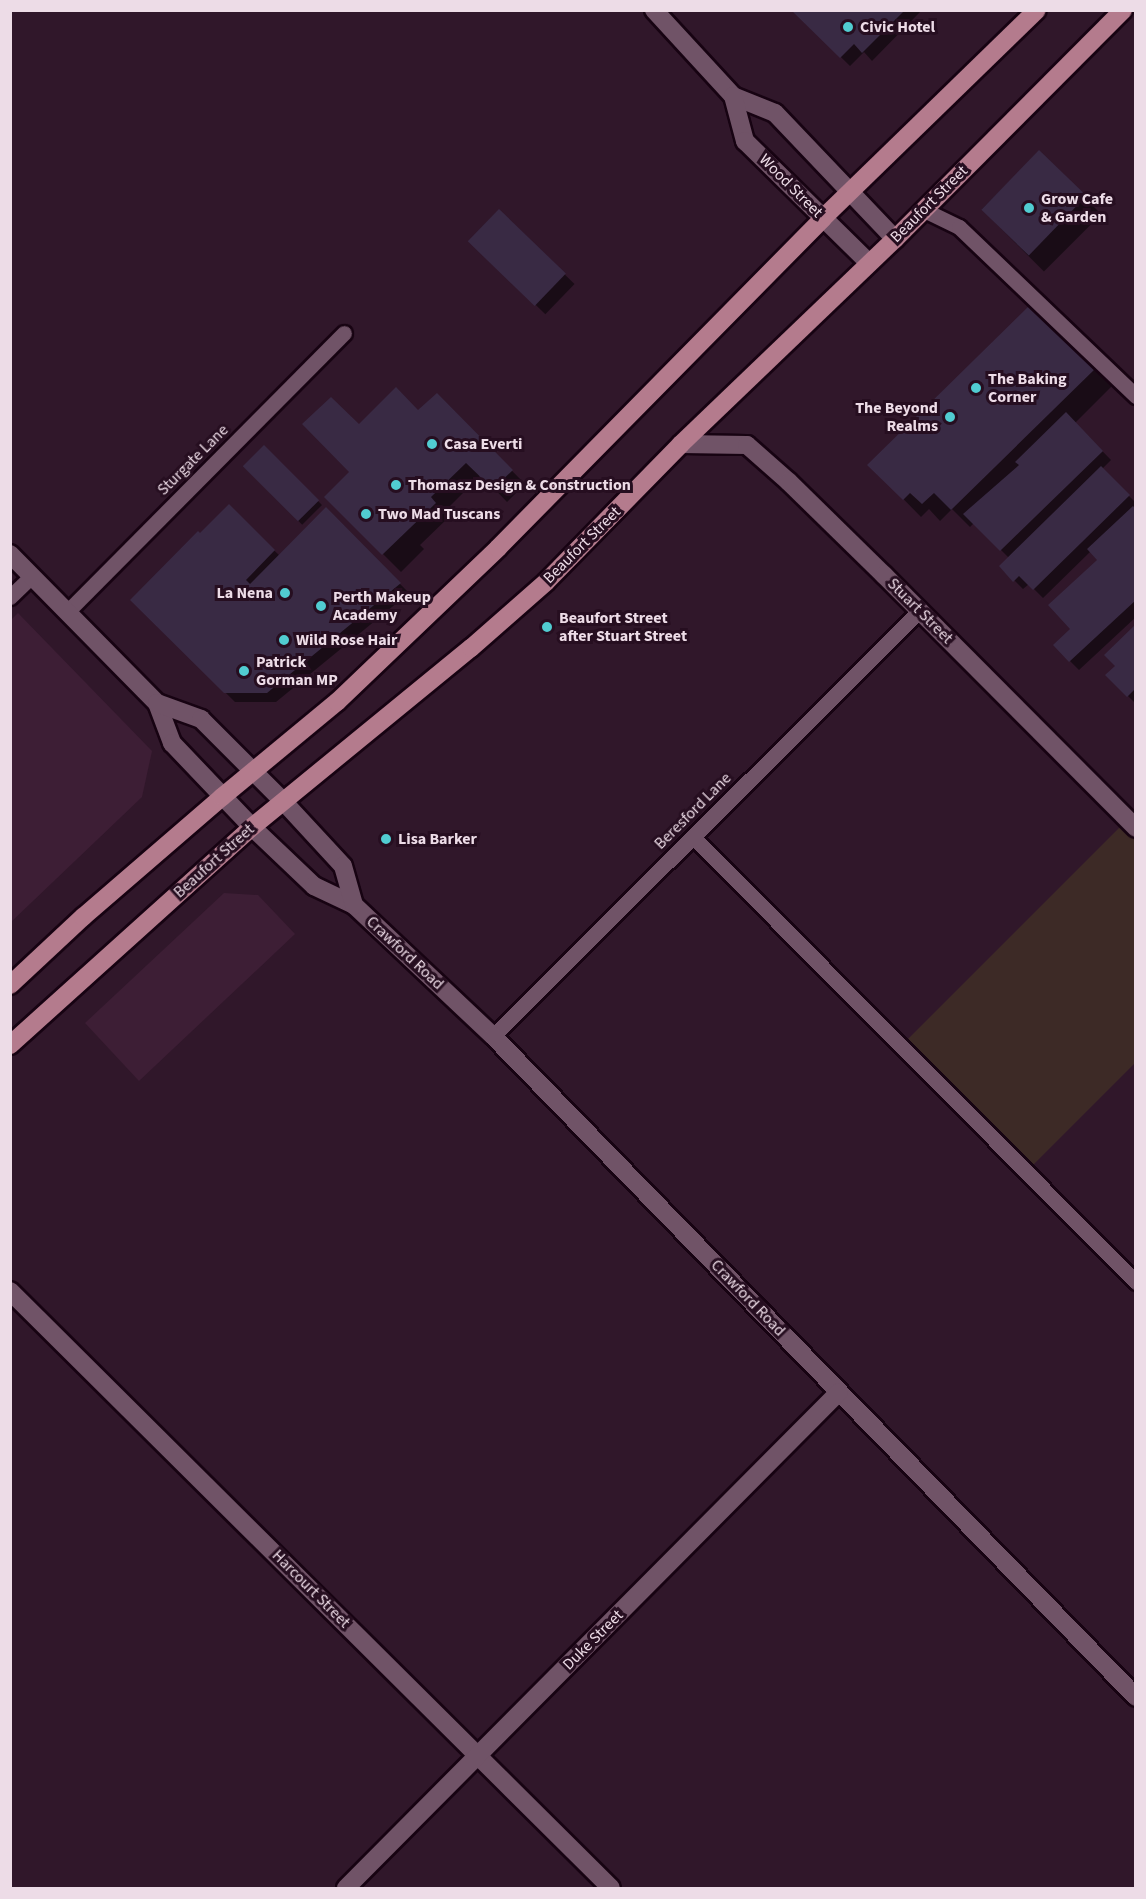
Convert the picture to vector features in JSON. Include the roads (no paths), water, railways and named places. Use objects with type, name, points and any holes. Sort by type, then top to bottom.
[{"type":"main road","points":[[10,985],[82,917],[337,702],[498,548],[823,218],[1037,10]]},
{"type":"main road","name":"Beaufort Street","points":[[10,1045],[252,827],[471,648],[546,582],[681,444],[895,239],[1123,10]]},
{"type":"street","name":"Wood Street","points":[[654,10],[733,96],[776,113],[895,239]]},
{"type":"street","name":"Wood Street","points":[[733,96],[745,141],[869,263]]},
{"type":"street","name":"Stuart Street","points":[[681,444],[747,445],[789,482],[1136,828]]},
{"type":"street","name":"Crawford Road","points":[[10,554],[157,703],[172,743],[222,797],[314,886],[354,904],[493,1036],[1136,1697]]},
{"type":"street","name":"Crawford Road","points":[[157,703],[201,719],[283,801],[343,866],[354,904]]},
{"type":"street","name":"Harcourt Street","points":[[10,1291],[611,1888]]},
{"type":"street","name":"Duke Street","points":[[346,1888],[839,1392]]},
{"type":"lane","points":[[924,210],[959,227],[1136,396]]},
{"type":"lane","name":"Sturgate Lane","points":[[67,612],[344,333]]},
{"type":"lane","points":[[10,597],[32,576]]},
{"type":"lane","name":"Beresford Lane","points":[[493,1036],[919,611]]},
{"type":"lane","points":[[693,837],[1136,1282]]},
{"type":"place","name":"Civic Hotel","points":[[848,27]]},
{"type":"place","name":"Grow Cafe & Garden","points":[[1029,208]]},
{"type":"place","name":"The Baking Corner","points":[[976,388]]},
{"type":"place","name":"The Beyond Realms","points":[[950,417]]},
{"type":"place","name":"Casa Everti","points":[[432,444]]},
{"type":"place","name":"Thomasz Design & Construction","points":[[396,485]]},
{"type":"place","name":"Two Mad Tuscans","points":[[366,514]]},
{"type":"place","name":"La Nena","points":[[285,593]]},
{"type":"place","name":"Perth Makeup Academy","points":[[321,606]]},
{"type":"place","name":"Beaufort Street after Stuart Street","points":[[547,627]]},
{"type":"place","name":"Wild Rose Hair","points":[[284,640]]},
{"type":"place","name":"Patrick Gorman MP","points":[[244,671]]},
{"type":"place","name":"Lisa Barker","points":[[386,839]]}]
